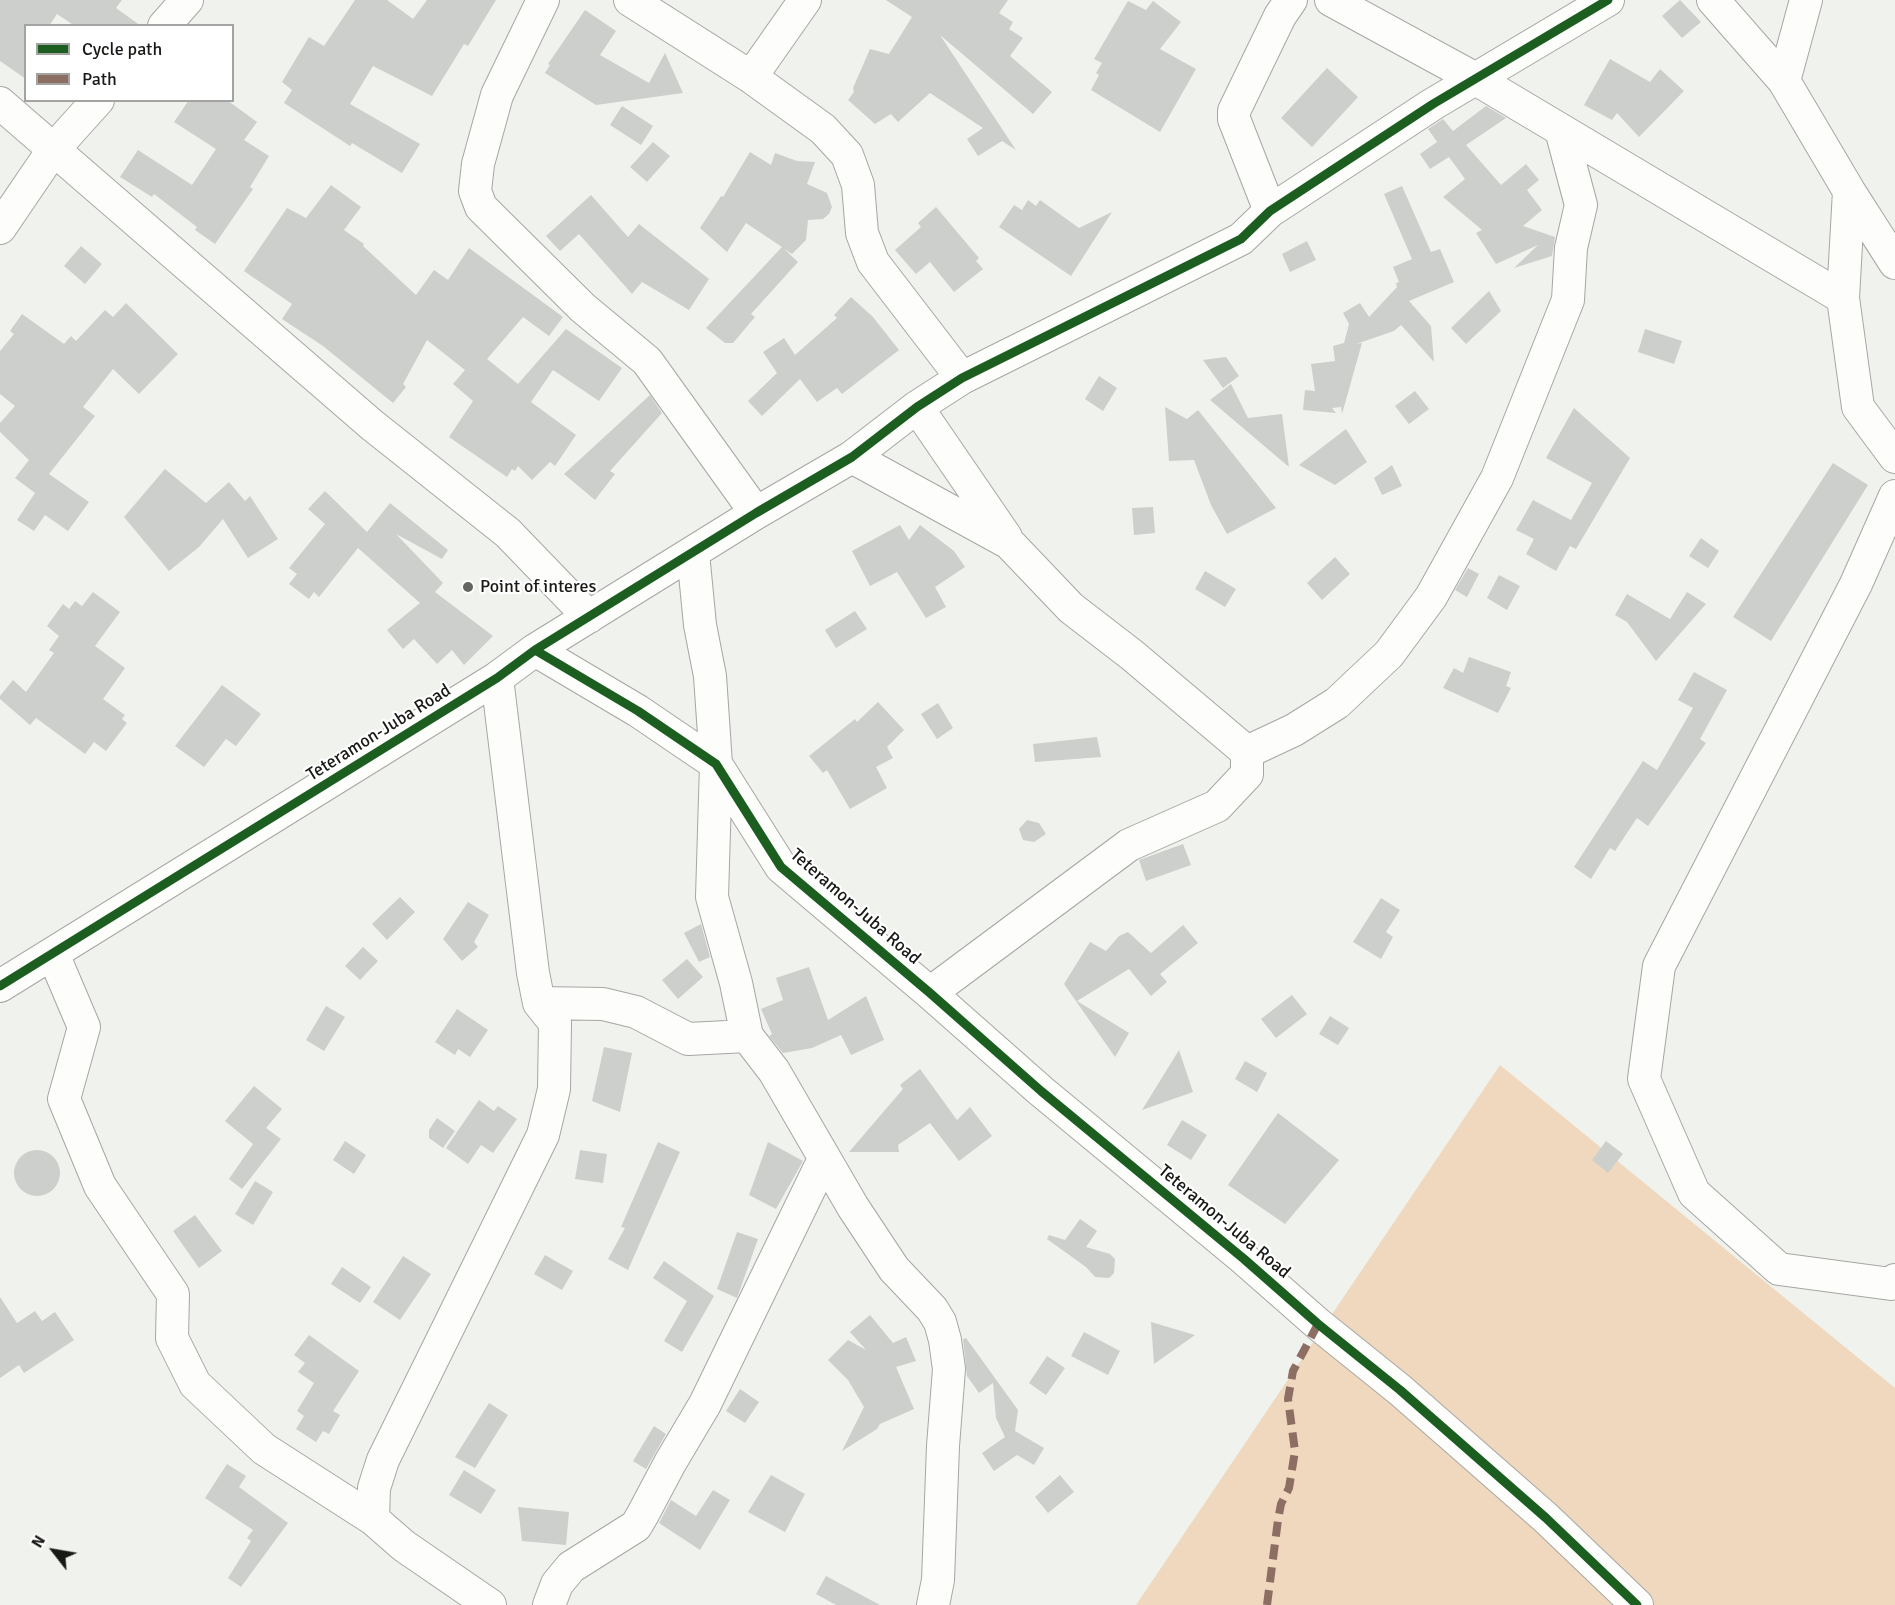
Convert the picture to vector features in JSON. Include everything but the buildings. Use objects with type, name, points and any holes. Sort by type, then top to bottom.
[{"type":"street","points":[[166,24],[187,0]]},
{"type":"street","points":[[543,0],[497,95],[478,164],[475,191],[481,207],[583,308],[647,361],[756,513]]},
{"type":"street","points":[[630,0],[751,77],[823,129],[847,155],[858,185],[862,233],[873,262],[962,378]]},
{"type":"street","points":[[751,77],[805,0]]},
{"type":"street","points":[[1270,211],[1234,119],[1234,111],[1280,16],[1291,0]]},
{"type":"street","points":[[1331,0],[1474,78],[1843,298]]},
{"type":"street","points":[[535,650],[756,513],[852,457],[917,406],[962,378],[1241,239],[1270,211],[1474,78],[1608,0]]},
{"type":"street","points":[[1713,0],[1784,81],[1895,263]]},
{"type":"street","points":[[1784,81],[1806,0]]},
{"type":"street","points":[[0,228],[53,150],[96,102]]},
{"type":"street","points":[[0,103],[372,425],[508,533],[589,616]]},
{"type":"street","points":[[1247,752],[1294,730],[1337,703],[1389,654],[1431,597],[1497,478],[1568,300],[1571,248],[1581,205],[1560,130]]},
{"type":"street","points":[[1849,190],[1843,298],[1858,407],[1895,457]]},
{"type":"street","points":[[917,406],[1010,543],[1071,608],[1247,752]]},
{"type":"street","points":[[852,457],[1010,543]]},
{"type":"street","points":[[1895,496],[1856,584],[1659,966],[1644,1079],[1694,1193],[1779,1269],[1892,1284],[1895,1280]]},
{"type":"street","points":[[693,553],[700,626],[710,676],[716,764],[712,897],[736,983],[747,1036],[785,1089],[824,1159],[894,1269],[932,1309],[940,1323],[945,1340],[949,1369],[943,1446],[938,1580],[933,1605]]},
{"type":"street","name":"Teteramon-Juba Road","points":[[0,986],[497,678],[535,650],[638,711],[716,764],[781,867],[930,993],[1049,1098],[1400,1390],[1546,1518],[1638,1605]]},
{"type":"street","points":[[373,1519],[374,1488],[383,1460],[543,1135],[554,1089],[555,1023],[539,1003],[533,973],[497,678]]},
{"type":"street","points":[[930,993],[1129,845],[1217,806],[1247,774],[1247,752]]},
{"type":"street","points":[[53,954],[84,1027],[64,1099],[100,1186],[173,1294],[172,1338],[195,1384],[264,1449],[373,1519],[404,1546],[490,1605]]},
{"type":"street","points":[[539,1003],[614,1007],[636,1012],[688,1039],[747,1036]]},
{"type":"street","points":[[549,1605],[557,1584],[571,1567],[636,1526],[705,1404],[824,1159]]},
{"type":"shaded area","points":[[1500,1065],[1895,1388],[1895,1605],[1136,1605]]},
{"type":"marked path","points":[[1267,1605],[1278,1520],[1281,1504],[1289,1488],[1295,1451],[1288,1399],[1293,1371],[1318,1324]]},
{"type":"cycle path","points":[[535,650],[756,513],[852,457],[917,407],[962,378],[1241,239],[1270,211],[1433,104],[1608,0]]},
{"type":"cycle path","points":[[0,986],[497,678],[535,650],[638,711],[716,764],[781,867],[1041,1091],[1400,1390],[1546,1518],[1637,1605]]},
{"type":"place","name":"Point of interes","points":[[468,587]]}]
